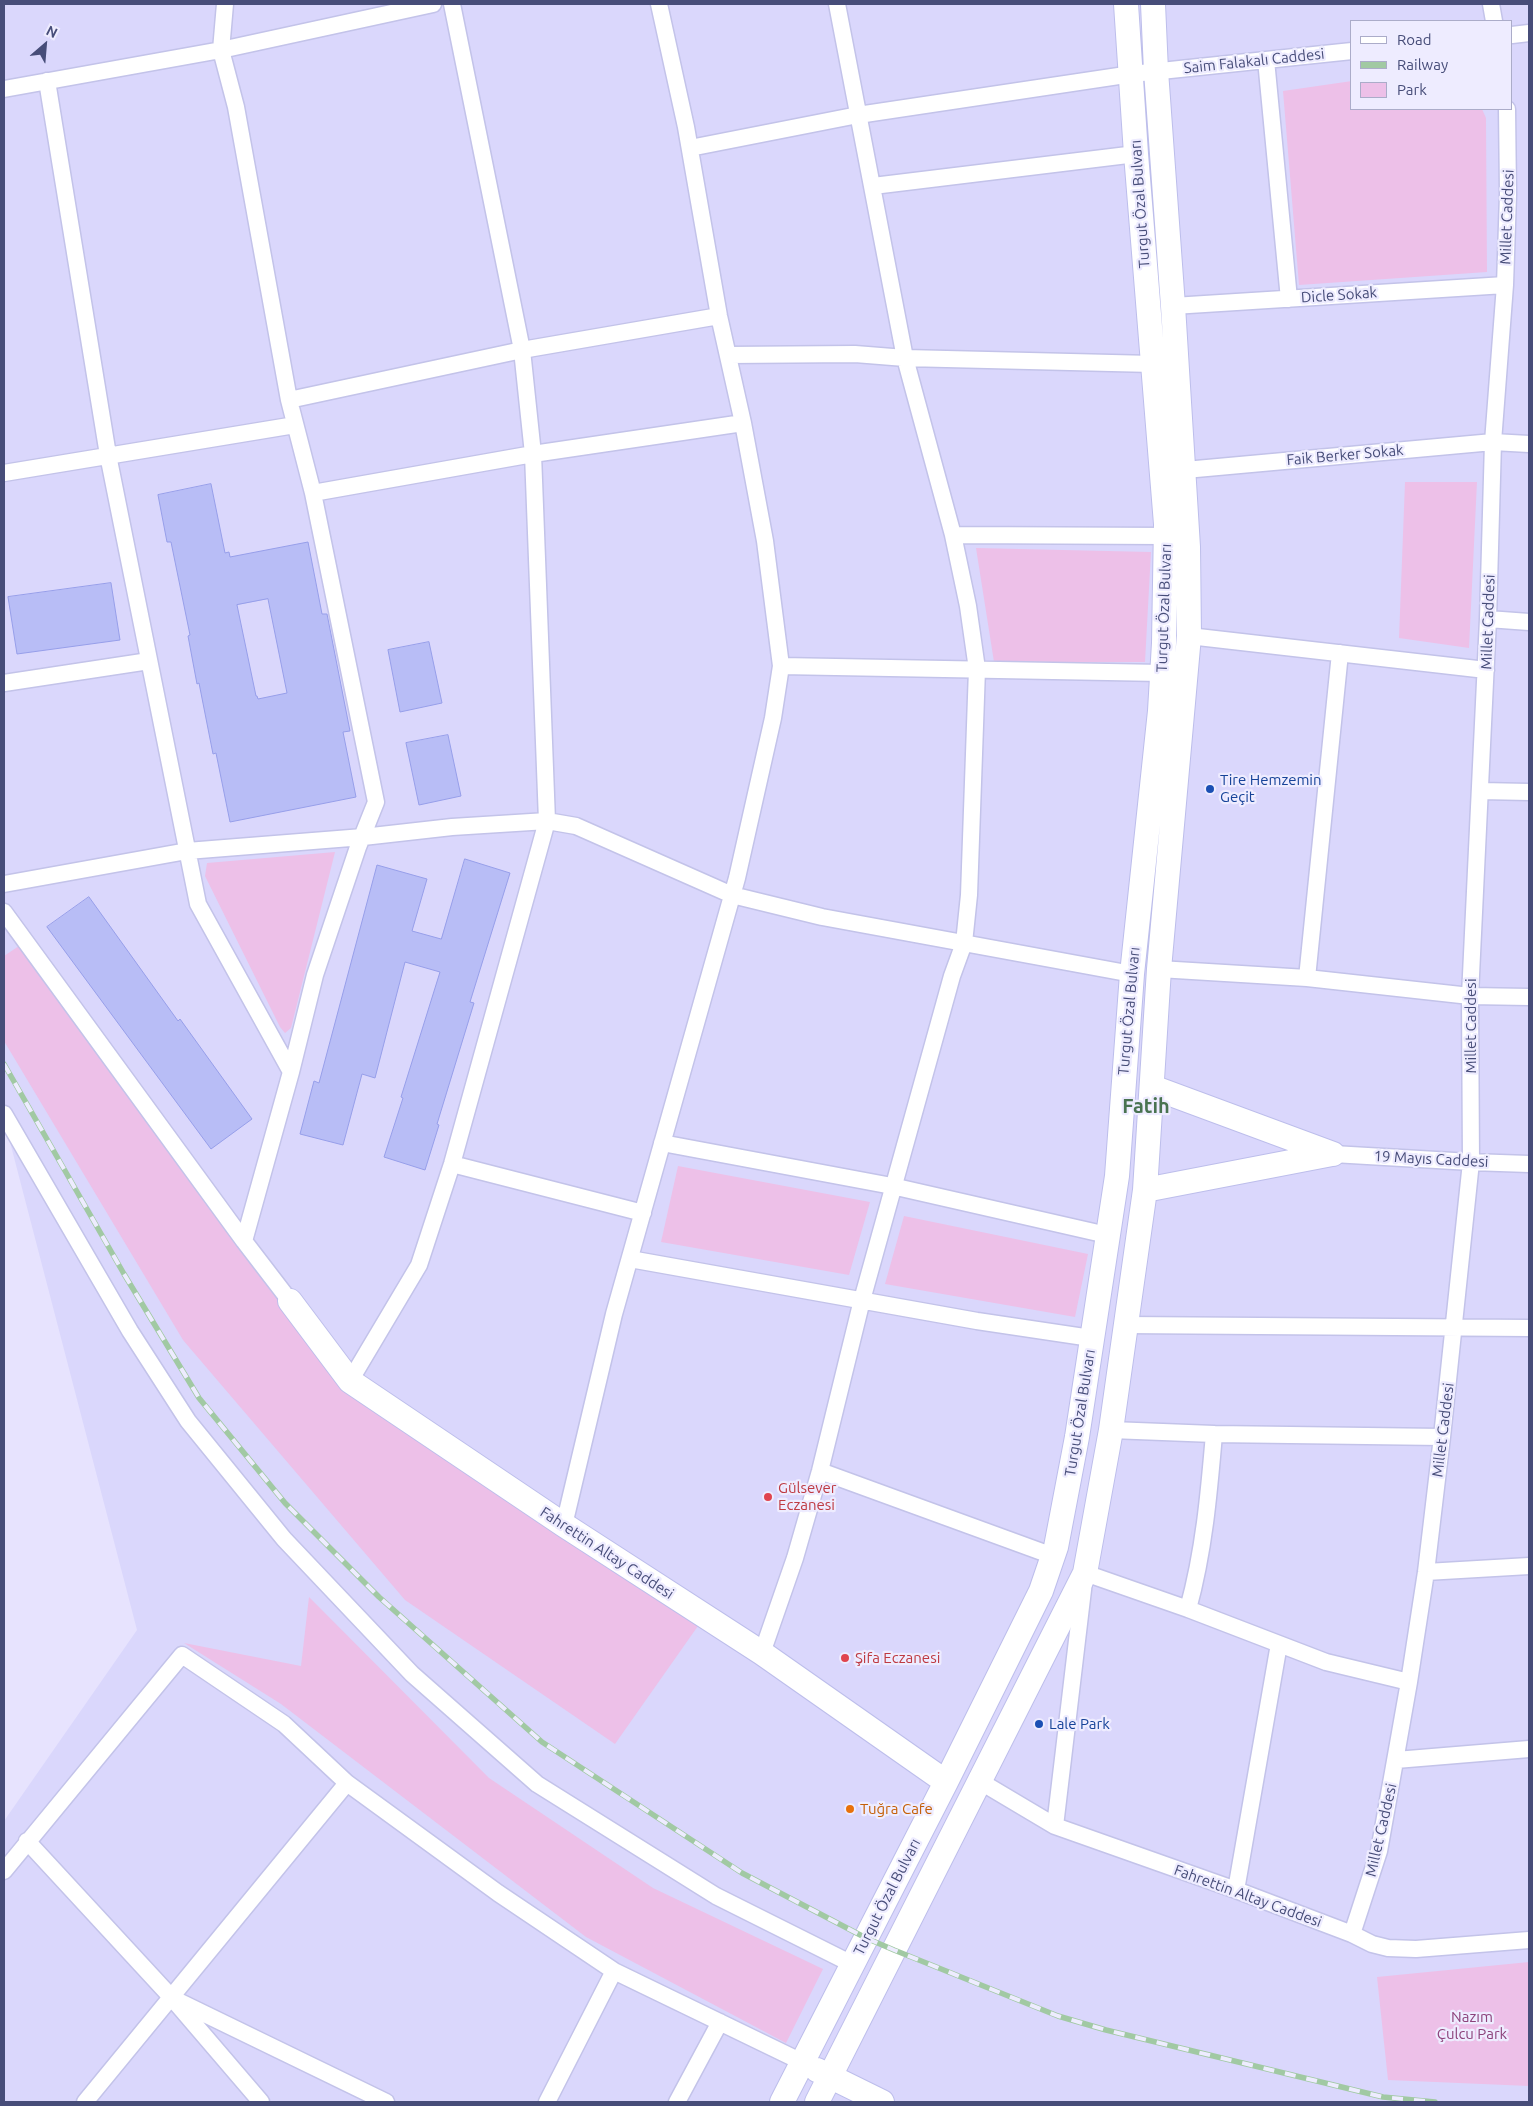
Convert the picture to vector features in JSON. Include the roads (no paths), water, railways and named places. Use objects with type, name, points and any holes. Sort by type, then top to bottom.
[{"type":"main road","name":"Turgut Özal Bulvarı","points":[[817,2102],[981,1782],[1085,1573],[1111,1430],[1145,1190],[1159,969],[1189,636],[1188,547],[1153,364],[1126,4]]},
{"type":"main road","name":"Turgut Özal Bulvarı","points":[[782,2102],[946,1782],[1041,1591],[1053,1556],[1064,1512],[1117,1176],[1132,974],[1162,673],[1167,577],[1166,536],[1173,471],[1173,306],[1156,72],[1153,4]]},
{"type":"main road","points":[[1152,1087],[1332,1154]]},
{"type":"main road","points":[[1145,1190],[1332,1154]]},
{"type":"main road","name":"Fahrettin Altay Caddesi","points":[[290,1301],[350,1381],[564,1525],[762,1653],[946,1782]]},
{"type":"main road","points":[[802,2062],[882,2102]]},
{"type":"street","points":[[225,4],[221,50],[236,107],[289,400],[313,492],[376,802],[315,975],[291,1072],[244,1241]]},
{"type":"street","points":[[4,89],[221,50],[432,4]]},
{"type":"street","points":[[350,1381],[419,1265],[452,1164],[547,821],[533,454],[522,350],[452,4]]},
{"type":"street","points":[[564,1525],[614,1314],[732,895],[773,718],[781,666],[765,541],[719,316],[690,148],[659,4]]},
{"type":"street","points":[[762,1653],[794,1558],[820,1471],[892,1186],[952,976],[964,943],[968,895],[977,669],[968,606],[952,535],[904,358],[837,4]]},
{"type":"street","points":[[1491,4],[1494,20]]},
{"type":"street","points":[[1513,35],[1529,33]]},
{"type":"street","name":"Saim Falakalı Caddesi","points":[[690,148],[858,114],[1132,74],[1350,51]]},
{"type":"street","points":[[1266,60],[1289,299]]},
{"type":"street","points":[[47,81],[108,455],[198,904],[291,1072]]},
{"type":"street","name":"Millet Caddesi","points":[[1352,1934],[1379,1851],[1396,1760],[1426,1572],[1471,1162],[1470,996],[1486,670],[1492,442],[1505,285],[1508,184],[1507,110]]},
{"type":"street","points":[[872,186],[1136,154]]},
{"type":"street","name":"Dicle Sokak","points":[[1173,306],[1505,285]]},
{"type":"street","points":[[289,400],[522,350],[719,316]]},
{"type":"street","points":[[728,356],[855,354],[904,358],[1153,364]]},
{"type":"street","points":[[313,492],[533,454],[742,423]]},
{"type":"street","points":[[4,473],[295,425]]},
{"type":"street","name":"Faik Berker Sokak","points":[[1173,471],[1492,442],[1529,444]]},
{"type":"street","points":[[952,535],[1166,536]]},
{"type":"street","points":[[1488,619],[1529,622]]},
{"type":"street","points":[[1189,636],[1486,670]]},
{"type":"street","points":[[1307,978],[1340,653]]},
{"type":"street","points":[[4,683],[149,661]]},
{"type":"street","points":[[781,666],[1162,673]]},
{"type":"street","points":[[1481,791],[1529,792]]},
{"type":"street","points":[[4,884],[187,851],[363,837],[452,827],[547,821],[576,826],[732,895],[822,917],[1132,974]]},
{"type":"street","points":[[4,912],[244,1241],[290,1301]]},
{"type":"street","points":[[1159,969],[1307,978],[1470,996],[1529,998]]},
{"type":"street","points":[[4,1114],[130,1331],[188,1421],[284,1539],[412,1674],[537,1784],[716,1896],[852,1964]]},
{"type":"street","points":[[662,1143],[892,1186],[1107,1235]]},
{"type":"street","name":"19 Mayıs Caddesi","points":[[1332,1154],[1529,1164]]},
{"type":"street","points":[[452,1164],[643,1213]]},
{"type":"street","points":[[630,1259],[1091,1338]]},
{"type":"street","points":[[1125,1325],[1529,1328]]},
{"type":"street","points":[[1111,1430],[1214,1434],[1442,1437]]},
{"type":"street","points":[[1188,1609],[1204,1535],[1214,1434]]},
{"type":"street","points":[[820,1471],[1053,1556]]},
{"type":"street","points":[[1426,1572],[1529,1566]]},
{"type":"street","points":[[1055,1826],[1085,1573],[1188,1609],[1326,1662],[1409,1682]]},
{"type":"street","points":[[1236,1890],[1279,1644]]},
{"type":"street","points":[[4,1871],[182,1655],[284,1724],[347,1783],[498,1893],[614,1971],[802,2062]]},
{"type":"street","points":[[1396,1760],[1529,1749]]},
{"type":"street","name":"Fahrettin Altay Caddesi","points":[[981,1782],[1055,1826],[1236,1890],[1380,1946],[1416,1950],[1529,1940]]},
{"type":"street","points":[[85,2102],[347,1783]]},
{"type":"street","points":[[27,1841],[172,1998],[253,2099]]},
{"type":"street","points":[[547,2102],[614,1971]]},
{"type":"street","points":[[172,1998],[386,2102]]},
{"type":"street","points":[[677,2102],[720,2022]]},
{"type":"railway","points":[[4,1064],[124,1274],[199,1398],[285,1503],[379,1597],[542,1742],[742,1873],[866,1938],[894,1950],[1058,2016],[1106,2030],[1383,2097],[1435,2102]]},
{"type":"place","name":"Tire Hemzemin Geçit","points":[[1210,789]]},
{"type":"place","name":"Gülsever Eczanesi","points":[[768,1497]]},
{"type":"place","name":"Şifa Eczanesi","points":[[845,1658]]},
{"type":"place","name":"Lale Park","points":[[1039,1724]]},
{"type":"place","name":"Tuğra Cafe","points":[[850,1809]]},
{"type":"district","name":"Fatih","points":[[1146,1106]]},
{"type":"park label","name":"Nazım Çulcu Park","points":[[1472,2026]]}]
